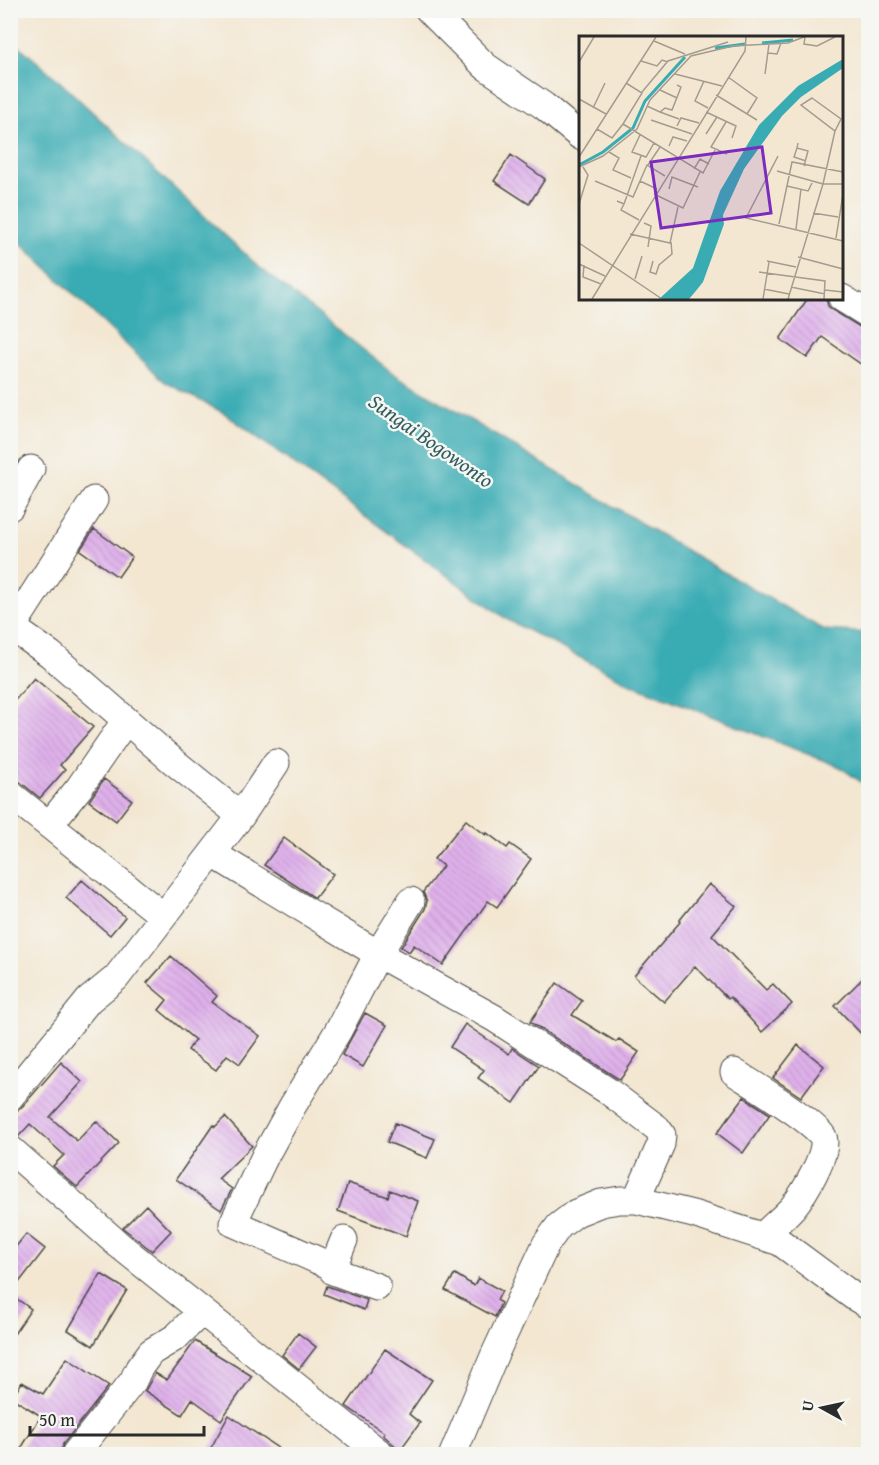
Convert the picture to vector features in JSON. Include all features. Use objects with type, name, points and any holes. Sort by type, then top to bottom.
[{"type":"street","points":[[429,10],[485,66],[544,106],[579,134]]},
{"type":"street","points":[[843,299],[868,314]]},
{"type":"street","points":[[10,507],[31,469]]},
{"type":"street","points":[[94,500],[12,626],[50,654],[173,761],[241,816]]},
{"type":"street","points":[[49,825],[79,788],[126,720]]},
{"type":"street","points":[[10,1097],[89,1000],[116,978],[213,854],[276,763]]},
{"type":"street","points":[[10,794],[163,916]]},
{"type":"street","points":[[213,854],[378,954],[494,1018],[608,1091],[657,1128],[662,1135],[661,1144],[636,1200]]},
{"type":"street","points":[[377,1287],[333,1270],[333,1267],[233,1223],[265,1156],[292,1107],[338,1031],[378,954],[411,901]]},
{"type":"street","points":[[734,1072],[794,1112],[824,1138],[825,1148],[818,1165],[794,1206],[763,1236]]},
{"type":"street","points":[[10,1149],[119,1245],[202,1311],[365,1449]]},
{"type":"street","points":[[453,1455],[494,1356],[546,1244],[559,1226],[576,1213],[601,1203],[636,1200],[693,1214],[763,1236],[790,1248],[868,1305]]},
{"type":"street","points":[[333,1267],[344,1240]]},
{"type":"street","points":[[75,1455],[133,1381],[151,1352],[176,1337],[202,1311]]},
{"type":"water","name":"Sungai Bogowonto","points":[[11,39],[259,267],[394,374],[689,552],[824,630],[868,633],[868,787],[840,767],[631,684],[508,620],[224,413],[165,382],[11,234]]},
{"type":"building","points":[[511,155],[545,179],[529,204],[494,181]]},
{"type":"building","points":[[807,300],[826,300],[828,306],[834,311],[868,330],[868,369],[822,337],[807,358],[780,339]]},
{"type":"building","points":[[94,529],[132,557],[118,577],[80,550]]},
{"type":"building","points":[[34,678],[93,727],[60,765],[65,770],[40,798],[20,782],[10,779],[10,706]]},
{"type":"building","points":[[104,779],[132,800],[116,821],[89,801]]},
{"type":"building","points":[[466,820],[507,848],[510,844],[531,859],[497,907],[488,901],[443,965],[414,945],[409,952],[401,947],[425,909],[427,901],[423,892],[443,866],[434,859]]},
{"type":"building","points":[[284,838],[333,874],[315,898],[264,865]]},
{"type":"building","points":[[82,880],[125,917],[110,935],[66,898]]},
{"type":"building","points":[[709,884],[736,906],[712,935],[766,990],[773,984],[792,1004],[762,1032],[730,997],[728,999],[695,966],[664,1002],[634,976]]},
{"type":"building","points":[[171,956],[217,996],[212,1002],[260,1036],[240,1064],[227,1055],[216,1070],[188,1050],[195,1040],[159,1010],[167,1000],[147,983]]},
{"type":"building","points":[[868,973],[868,1041],[835,1006]]},
{"type":"building","points":[[557,983],[582,1001],[572,1015],[616,1042],[619,1039],[639,1052],[620,1080],[530,1022]]},
{"type":"building","points":[[365,1013],[387,1025],[363,1067],[342,1055]]},
{"type":"building","points":[[465,1024],[509,1054],[512,1048],[539,1066],[514,1103],[478,1078],[484,1070],[450,1047]]},
{"type":"building","points":[[798,1045],[824,1066],[801,1097],[773,1078]]},
{"type":"building","points":[[61,1062],[82,1082],[50,1117],[77,1141],[96,1121],[119,1143],[77,1187],[53,1166],[64,1155],[30,1124],[19,1136],[10,1134],[10,1116],[22,1107]]},
{"type":"building","points":[[744,1097],[770,1114],[743,1153],[717,1133]]},
{"type":"building","points":[[225,1117],[252,1146],[218,1179],[232,1189],[221,1210],[176,1179],[213,1125],[215,1127]]},
{"type":"building","points":[[395,1123],[435,1139],[427,1158],[387,1142]]},
{"type":"building","points":[[348,1183],[388,1197],[390,1190],[418,1201],[406,1236],[338,1211]]},
{"type":"building","points":[[146,1205],[171,1231],[152,1251],[123,1228]]},
{"type":"building","points":[[26,1234],[45,1249],[10,1294],[10,1254]]},
{"type":"building","points":[[101,1274],[127,1290],[93,1346],[68,1330]]},
{"type":"building","points":[[455,1274],[474,1286],[478,1278],[502,1291],[497,1300],[501,1303],[495,1317],[445,1290]]},
{"type":"building","points":[[327,1286],[367,1300],[364,1310],[324,1294]]},
{"type":"building","points":[[10,1294],[31,1309],[10,1340]]},
{"type":"building","points":[[298,1333],[316,1347],[299,1369],[282,1355]]},
{"type":"building","points":[[195,1341],[252,1376],[221,1420],[192,1399],[182,1415],[145,1391],[155,1373],[167,1380]]},
{"type":"building","points":[[385,1349],[432,1380],[409,1414],[420,1423],[400,1450],[383,1435],[385,1433],[346,1406]]},
{"type":"building","points":[[67,1358],[109,1386],[63,1444],[60,1455],[17,1455],[41,1416],[12,1398],[22,1382],[43,1394]]},
{"type":"building","points":[[229,1415],[288,1455],[207,1455]]}]
